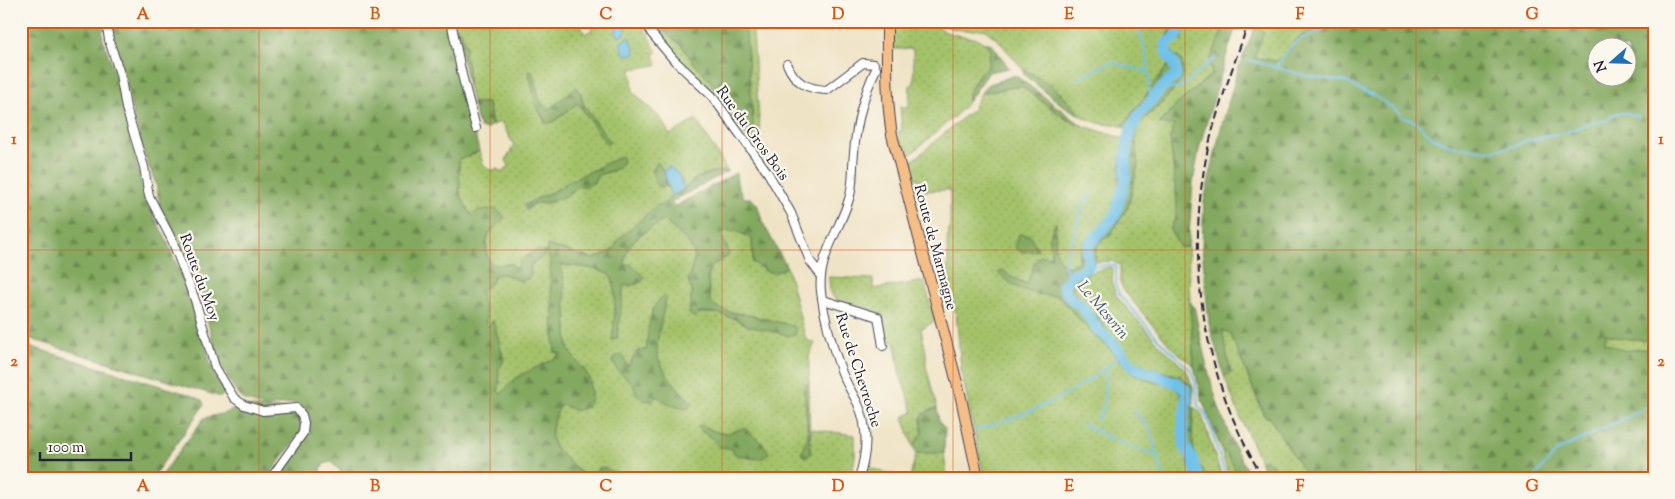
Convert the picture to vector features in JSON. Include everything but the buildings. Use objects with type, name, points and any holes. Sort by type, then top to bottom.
[{"type":"main road","name":"Route de Marmagne","points":[[886,21],[887,55],[879,68],[895,150],[961,398],[978,478]]},
{"type":"street","name":"Route du Moy","points":[[106,21],[109,40],[120,74],[126,108],[144,168],[149,196],[172,240],[195,300],[215,367],[230,393],[239,402],[250,408],[263,411],[296,408],[302,415],[304,423],[303,433],[270,478]]},
{"type":"street","points":[[450,21],[476,128]]},
{"type":"street","name":"Rue du Gros Bois","points":[[645,21],[652,34],[674,60],[712,96],[768,173],[791,213],[810,261],[820,274]]},
{"type":"street","points":[[786,64],[791,74],[799,83],[806,87],[827,90],[863,63],[879,68]]},
{"type":"street","name":"Rue de Chevroche","points":[[859,478],[866,442],[863,420],[858,404],[840,367],[823,300],[820,274],[832,239],[850,197],[856,134],[871,79],[879,68]]},
{"type":"street","points":[[823,300],[878,317],[883,346]]},
{"type":"green space","points":[[21,21],[102,21],[103,40],[114,71],[143,191],[149,207],[166,239],[200,321],[215,375],[226,392],[221,397],[21,336]]},
{"type":"green space","points":[[111,21],[448,21],[479,151],[459,159],[460,195],[472,216],[479,210],[496,209],[505,217],[488,236],[487,256],[492,265],[511,264],[518,269],[520,260],[536,250],[547,252],[547,245],[594,259],[613,250],[619,239],[657,205],[663,205],[671,196],[684,189],[694,179],[719,171],[728,171],[671,202],[675,206],[736,173],[737,184],[744,198],[750,198],[757,204],[763,223],[787,267],[772,272],[762,269],[753,262],[752,239],[735,231],[723,232],[722,237],[729,253],[725,258],[712,265],[708,275],[710,302],[726,311],[791,325],[795,328],[796,333],[791,336],[749,326],[717,313],[700,312],[694,318],[689,314],[692,292],[688,280],[694,262],[694,252],[687,241],[664,220],[643,233],[628,249],[625,265],[631,264],[645,278],[635,284],[624,285],[617,338],[612,340],[615,297],[613,281],[610,276],[594,269],[561,265],[564,281],[568,348],[586,372],[590,381],[591,398],[588,407],[576,411],[561,404],[552,428],[552,437],[557,450],[581,474],[581,478],[342,478],[341,472],[331,462],[324,464],[316,478],[277,478],[309,431],[310,421],[300,406],[294,403],[266,407],[246,401],[238,395],[218,361],[207,319],[179,247],[160,207],[156,184],[144,154],[126,81],[114,45]],"holes":[[[547,252],[551,263],[555,352],[561,354],[521,375],[501,395],[498,390],[500,383],[498,371],[504,360],[493,320],[488,327],[486,323],[486,313],[480,290],[491,283],[494,275],[505,274],[520,281],[528,279],[531,275],[530,267],[533,262],[540,259]]]},
{"type":"green space","points":[[454,21],[580,21],[584,34],[592,30],[590,21],[640,21],[657,52],[654,54],[657,65],[631,69],[633,92],[661,119],[670,135],[696,119],[728,171],[704,175],[684,189],[676,172],[670,167],[664,171],[657,162],[654,176],[655,182],[660,187],[668,186],[671,196],[663,205],[651,210],[619,239],[613,250],[594,259],[569,252],[562,248],[547,252],[518,269],[511,264],[492,265],[487,255],[488,236],[465,206],[464,200],[460,195],[459,159],[479,151],[483,164],[489,170],[498,169],[501,173],[509,166],[506,160],[514,145],[501,122],[492,125],[488,103],[472,103],[468,86],[468,65],[464,55],[466,46],[455,27]],"holes":[[[532,72],[541,104],[549,109],[581,94],[587,115],[578,103],[553,122],[536,106]],[[613,171],[597,175],[594,183],[578,186],[570,194],[546,204],[535,203],[527,210],[524,205],[560,188],[570,180]]]},
{"type":"green space","points":[[649,21],[654,21],[661,30],[681,45],[694,63],[733,107],[749,136],[754,136],[745,21],[752,21],[761,147],[757,151],[714,94],[668,48]]},
{"type":"green space","points":[[654,21],[745,21],[754,136],[749,136],[733,107],[694,63],[681,45],[661,30]]},
{"type":"green space","points":[[892,21],[932,22],[944,31],[975,38],[986,44],[990,49],[988,67],[980,73],[968,93],[968,102],[956,115],[904,160],[898,132],[902,130],[900,106],[909,108],[910,86],[914,83],[913,49],[892,49]]},
{"type":"green space","points":[[939,21],[1171,21],[1173,27],[1164,40],[1170,64],[1122,126],[1098,123],[1083,117],[1052,85],[1023,69],[997,39],[984,29],[955,29]]},
{"type":"green space","points":[[1171,21],[1184,21],[1186,24],[1182,41],[1173,42],[1170,48],[1174,55],[1181,60],[1183,66],[1182,79],[1163,102],[1139,123],[1135,136],[1138,165],[1128,207],[1110,235],[1101,240],[1096,248],[1095,262],[1089,272],[1072,289],[1126,355],[1120,361],[1109,348],[1093,335],[1058,295],[1041,295],[1025,291],[1004,279],[998,273],[1003,270],[1011,277],[1027,284],[1035,262],[1040,256],[1051,256],[1050,236],[1056,222],[1055,250],[1060,262],[1069,267],[1078,262],[1080,250],[1086,240],[1109,218],[1115,204],[1119,186],[1124,139],[1134,136],[1122,126],[1169,64],[1161,48],[1173,27]]},
{"type":"green space","points":[[1184,21],[1224,21],[1220,37],[1209,62],[1212,74],[1176,105],[1159,124],[1174,125],[1170,139],[1177,201],[1176,216],[1170,230],[1180,247],[1188,247],[1194,366],[1171,347],[1125,292],[1120,282],[1120,265],[1112,261],[1095,262],[1096,248],[1101,240],[1110,235],[1128,207],[1138,165],[1135,136],[1139,123],[1163,102],[1181,60],[1174,55],[1170,48],[1186,24]]},
{"type":"green space","points":[[1224,21],[1238,21],[1200,145],[1193,182],[1188,247],[1180,247],[1170,230],[1176,216],[1177,201],[1170,139],[1174,125],[1159,124],[1176,105],[1212,74],[1209,62],[1220,37]]},
{"type":"green space","points":[[1257,21],[1328,21],[1298,38],[1278,61],[1254,58],[1264,32],[1256,25]]},
{"type":"green space","points":[[1328,21],[1654,21],[1654,341],[1620,338],[1606,334],[1605,343],[1625,351],[1638,349],[1654,350],[1654,478],[1308,478],[1269,417],[1265,416],[1230,333],[1222,330],[1231,373],[1224,376],[1209,324],[1202,247],[1204,201],[1221,128],[1238,69],[1256,25],[1264,32],[1254,58],[1278,61],[1298,38]]},
{"type":"green space","points":[[455,27],[461,31],[466,46],[464,55],[468,65],[468,86]]},
{"type":"green space","points":[[985,42],[992,44],[1009,68],[989,72],[968,102],[968,93],[980,73],[988,67],[990,49]]},
{"type":"green space","points":[[1023,69],[1052,85],[1083,117],[1062,105],[1024,75]]},
{"type":"green space","points":[[532,71],[541,104],[549,109],[576,87],[581,94],[582,102],[610,142],[607,145],[578,103],[553,122],[546,124],[536,106],[529,72]]},
{"type":"green space","points":[[1015,75],[1083,126],[1066,119],[1021,86],[981,93],[987,85]]},
{"type":"green space","points":[[1021,86],[1066,119],[1124,139],[1119,186],[1112,212],[1103,225],[1088,238],[1080,252],[1078,262],[1069,267],[1060,262],[1055,250],[1055,224],[1050,236],[1051,256],[1035,262],[1027,285],[1011,277],[1003,270],[998,273],[1048,296],[1058,295],[1093,335],[1109,348],[1130,372],[1154,382],[1171,385],[1179,392],[1183,404],[1180,420],[1187,462],[1197,476],[1195,478],[984,478],[961,370],[957,322],[948,273],[947,241],[950,226],[950,190],[921,191],[919,179],[915,179],[911,162],[973,109],[981,93]]},
{"type":"green space","points":[[472,103],[488,103],[492,125],[488,129],[480,128]]},
{"type":"green space","points":[[621,156],[623,160],[620,168],[598,175],[590,185],[578,186],[559,199],[535,203],[526,211],[524,205],[560,188],[570,180]]},
{"type":"green space","points":[[657,162],[664,171],[668,186],[660,187],[656,184],[652,171]]},
{"type":"green space","points":[[664,220],[687,241],[694,252],[694,262],[688,280],[692,292],[689,314],[717,313],[749,326],[796,334],[795,328],[754,316],[721,310],[710,302],[708,279],[711,266],[726,258],[729,253],[722,237],[723,232],[735,231],[752,239],[753,262],[773,274],[787,267],[806,340],[815,343],[809,356],[809,382],[804,388],[808,436],[804,448],[810,455],[811,429],[855,435],[855,457],[851,478],[631,478],[600,468],[589,478],[581,478],[581,473],[557,450],[553,443],[552,428],[561,404],[591,398],[590,381],[586,372],[568,348],[564,281],[561,265],[594,269],[610,275],[615,288],[613,340],[617,337],[624,284],[631,286],[625,266],[627,250],[643,233]]},
{"type":"green space","points":[[1019,234],[1030,235],[1038,250],[1022,252],[1015,248]]},
{"type":"green space","points":[[547,252],[551,263],[555,352],[561,353],[550,362],[537,367],[501,396],[498,390],[500,383],[493,321],[488,328],[480,290],[491,283],[494,275],[505,274],[520,281],[531,275],[530,267]]},
{"type":"green space","points":[[1109,267],[1113,268],[1112,283],[1117,297],[1159,344],[1187,371],[1193,388],[1181,377],[1149,369],[1134,362],[1119,347],[1098,318],[1074,293],[1072,289],[1078,280],[1093,272]]},
{"type":"green space","points":[[829,277],[873,279],[873,289],[924,281],[935,321],[921,329],[926,353],[926,366],[937,408],[927,411],[922,433],[913,446],[903,417],[913,412],[899,372],[895,343],[887,338],[883,315],[865,307],[836,300],[830,293]]},
{"type":"green space","points":[[664,296],[666,299],[658,338],[658,356],[670,379],[693,404],[687,409],[671,405],[657,396],[652,401],[643,400],[636,394],[633,384],[617,370],[612,361],[615,356],[622,355],[628,366],[637,351],[646,350],[654,306]]},
{"type":"green space","points":[[1190,302],[1194,306],[1208,369],[1221,414],[1232,442],[1251,478],[1240,478],[1228,456],[1221,449],[1201,397],[1194,366]]},
{"type":"green space","points":[[1221,330],[1230,332],[1264,416],[1269,417],[1308,478],[1282,478],[1272,464],[1263,459],[1261,463],[1224,376],[1231,373]]},
{"type":"green space","points":[[1606,334],[1620,338],[1654,341],[1654,350],[1638,349],[1625,351],[1605,343]]},
{"type":"green space","points":[[21,344],[191,395],[202,400],[204,405],[152,478],[21,478]]},
{"type":"green space","points":[[1134,362],[1168,374],[1181,376],[1193,388],[1193,444],[1195,455],[1205,472],[1204,478],[1195,478],[1197,475],[1182,450],[1180,435],[1182,402],[1179,392],[1171,386],[1155,383],[1143,378],[1125,366]]},
{"type":"green space","points":[[809,382],[810,455],[806,457],[801,454],[808,436],[804,388]]},
{"type":"green space","points":[[240,406],[295,410],[300,415],[301,432],[267,478],[159,478],[204,418],[229,412]]},
{"type":"green space","points":[[1194,407],[1201,413],[1222,478],[1204,478],[1204,472],[1196,458],[1193,441]]},
{"type":"green space","points":[[937,408],[939,422],[945,428],[944,453],[916,453],[913,446],[922,433],[921,417],[927,411]]},
{"type":"green space","points":[[702,425],[713,431],[723,433],[744,428],[763,444],[769,453],[758,459],[736,455],[732,449],[719,447],[711,437],[697,427]]},
{"type":"green space","points":[[1221,449],[1228,456],[1240,478],[1229,478]]},
{"type":"green space","points":[[916,453],[944,453],[947,478],[910,478]]},
{"type":"green space","points":[[1263,459],[1272,464],[1282,478],[1268,478],[1262,467]]},
{"type":"green space","points":[[600,467],[631,478],[589,478]]},
{"type":"green space","points":[[867,467],[907,478],[865,478]]},
{"type":"water","points":[[616,21],[624,21],[625,34],[619,36],[616,33]]},
{"type":"water","points":[[629,37],[635,50],[634,54],[625,55],[622,51],[621,42]]},
{"type":"water","points":[[670,167],[679,175],[684,189],[671,196],[664,171]]},
{"type":"waterway","points":[[1132,21],[1143,40],[1146,50],[1150,103]]},
{"type":"waterway","name":"Le Mesvrin","points":[[1178,21],[1179,32],[1166,44],[1167,54],[1175,66],[1176,77],[1168,81],[1138,116],[1131,130],[1127,145],[1125,181],[1115,216],[1088,246],[1089,266],[1073,274],[1063,286],[1067,294],[1074,302],[1080,304],[1099,331],[1111,341],[1133,367],[1176,383],[1185,389],[1187,399],[1183,419],[1184,446],[1193,460],[1198,478]]},
{"type":"waterway","points":[[1275,68],[1293,44],[1326,28],[1331,21]]},
{"type":"waterway","points":[[1160,91],[1181,87],[1216,57]]},
{"type":"waterway","points":[[1249,60],[1307,76],[1348,82],[1356,88],[1371,94],[1403,117],[1416,122],[1435,139],[1456,147],[1489,151],[1515,146],[1527,140],[1564,133],[1594,122],[1605,121],[1616,113],[1626,113],[1639,117]]},
{"type":"waterway","points":[[1077,79],[1111,62],[1147,72]]},
{"type":"waterway","points":[[1069,277],[1065,267],[1066,258],[1084,203],[1093,191]]},
{"type":"waterway","points":[[1089,266],[1116,266],[1116,285],[1119,294],[1160,341],[1190,369],[1195,381],[1198,406],[1204,412],[1211,429],[1226,478]]},
{"type":"waterway","points":[[976,430],[1034,410],[1053,401],[1089,380],[1121,354]]},
{"type":"waterway","points":[[1097,421],[1103,408],[1106,369]]},
{"type":"waterway","points":[[1535,478],[1557,451],[1654,404]]},
{"type":"waterway","points":[[1133,410],[1144,421],[1151,433],[1163,478]]},
{"type":"waterway","points":[[1082,424],[1122,444],[1156,455]]},
{"type":"railway","points":[[1249,21],[1222,98],[1209,144],[1201,187],[1198,230],[1199,273],[1204,316],[1213,358],[1226,400],[1242,440],[1263,478]]}]
